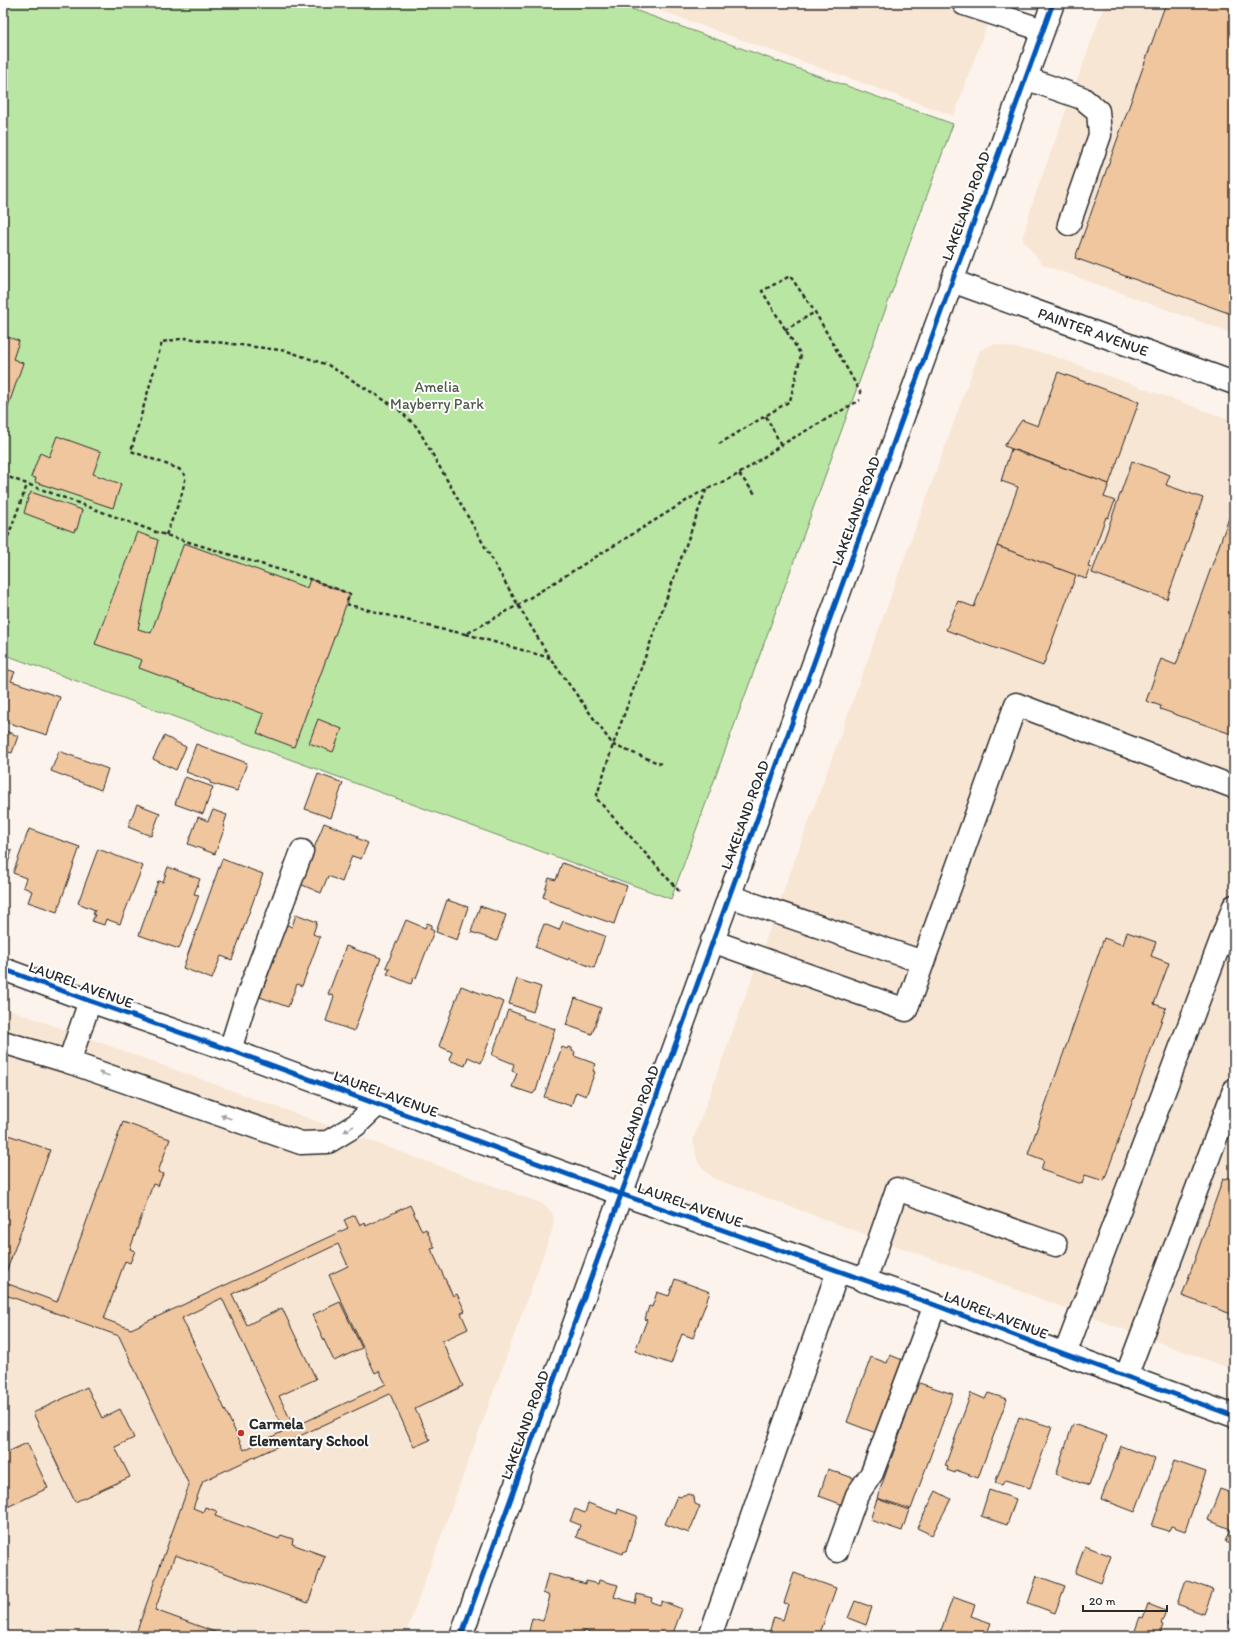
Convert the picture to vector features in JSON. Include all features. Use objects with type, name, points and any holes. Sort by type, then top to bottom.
[{"type":"street","points":[[963,3],[1043,30]]},
{"type":"street","name":"LAKELAND ROAD","points":[[461,1636],[1053,3]]},
{"type":"street","points":[[1025,78],[1082,98],[1098,111],[1100,135],[1069,224]]},
{"type":"street","name":"PAINTER AVENUE","points":[[952,281],[1234,383]]},
{"type":"street","points":[[712,941],[906,1010],[1016,704],[1234,787]]},
{"type":"street","points":[[230,1050],[244,1005],[302,851]]},
{"type":"street","points":[[729,896],[923,962]]},
{"type":"street","points":[[1065,1354],[1234,906]]},
{"type":"street","name":"LAUREL AVENUE","points":[[3,969],[90,1002],[230,1050],[621,1194],[935,1305],[1234,1416]]},
{"type":"street","points":[[69,1062],[90,1002]]},
{"type":"street","points":[[3,1042],[69,1062],[301,1143],[328,1142],[356,1125],[378,1104]]},
{"type":"street","points":[[1126,1377],[1234,1090]]},
{"type":"street","points":[[865,1281],[897,1189],[1056,1245]]},
{"type":"street","points":[[710,1636],[838,1271]]},
{"type":"street","points":[[837,1551],[857,1495],[872,1473],[935,1305]]},
{"type":"path","points":[[719,444],[790,401],[801,355],[762,291],[790,276],[814,312],[862,395]]},
{"type":"path","points":[[785,330],[814,312]]},
{"type":"path","points":[[166,535],[181,497],[186,476],[179,469],[131,451],[162,342],[186,338],[287,351],[328,364],[397,408],[417,427],[518,605],[550,658],[613,745],[661,764]]},
{"type":"path","points":[[466,634],[518,605],[706,490],[739,474],[781,444],[860,400]]},
{"type":"path","points":[[766,416],[781,444]]},
{"type":"path","points":[[739,474],[756,495]]},
{"type":"path","points":[[3,475],[166,535],[310,579],[350,594],[346,604],[440,629],[466,634],[550,658]]},
{"type":"path","points":[[3,550],[27,485]]},
{"type":"path","points":[[679,891],[596,798],[613,745],[706,490]]},
{"type":"shaded area","points":[[639,3],[995,3],[954,116]]},
{"type":"shaded area","points":[[1105,3],[1234,3],[1234,334],[1043,265],[1022,239],[1033,201]]},
{"type":"shaded area","points":[[994,344],[1048,354],[1234,421],[1234,1370],[712,1178],[698,1163],[693,1140],[980,350]]},
{"type":"shaded area","name":"Carmela Elementary School","points":[[3,1007],[541,1203],[553,1214],[554,1221],[552,1231],[405,1636],[3,1636]]},
{"type":"green space","name":"Amelia Mayberry Park","points":[[3,3],[615,3],[953,124],[671,899],[3,654]]},
{"type":"building","points":[[1166,3],[1234,3],[1234,315],[1075,258]]},
{"type":"building","points":[[3,335],[19,341],[13,359],[23,363],[3,421]]},
{"type":"building","points":[[1058,372],[1139,402],[1109,484],[1004,446],[1022,420],[1038,426]]},
{"type":"building","points":[[57,436],[101,452],[93,474],[121,484],[113,508],[35,482],[36,478],[31,477],[40,453],[49,457]]},
{"type":"building","points":[[1011,449],[1109,484],[1104,497],[1115,501],[1108,518],[1106,517],[1088,567],[1091,568],[1086,579],[997,546],[1018,487],[1001,481]]},
{"type":"building","points":[[1132,461],[1170,475],[1166,485],[1203,498],[1167,599],[1092,573]]},
{"type":"building","points":[[31,492],[82,510],[77,529],[75,529],[74,532],[24,513]]},
{"type":"building","points":[[1233,507],[1234,735],[1160,709],[1161,706],[1146,701],[1161,659],[1176,665]]},
{"type":"building","points":[[137,532],[158,540],[138,629],[151,633],[184,543],[307,588],[310,579],[350,594],[294,747],[257,733],[264,714],[139,668],[142,660],[95,644]]},
{"type":"building","points":[[997,546],[1076,575],[1043,666],[946,630],[958,601],[974,607]]},
{"type":"building","points":[[3,668],[15,672],[11,681],[60,697],[47,735],[3,721]]},
{"type":"building","points":[[318,719],[342,729],[333,752],[309,743]]},
{"type":"building","points":[[3,730],[18,736],[12,753],[8,752],[3,764]]},
{"type":"building","points":[[164,736],[186,747],[176,770],[153,759]]},
{"type":"building","points":[[196,744],[247,763],[237,791],[210,783],[210,781],[186,772]]},
{"type":"building","points":[[59,751],[108,769],[101,790],[51,771]]},
{"type":"building","points":[[318,774],[343,783],[331,818],[305,809]]},
{"type":"building","points":[[185,777],[213,787],[203,814],[175,804]]},
{"type":"building","points":[[137,804],[160,813],[151,836],[128,827]]},
{"type":"building","points":[[213,810],[227,815],[223,827],[225,827],[215,854],[188,844],[198,817],[208,821]]},
{"type":"building","points":[[324,823],[358,836],[357,838],[368,843],[361,859],[352,856],[342,882],[328,876],[321,893],[300,884]]},
{"type":"building","points":[[29,829],[80,847],[57,912],[28,902],[32,891],[23,887],[26,878],[13,873]]},
{"type":"building","points":[[3,848],[12,851],[5,871],[3,872]]},
{"type":"building","points":[[98,849],[143,866],[120,924],[106,919],[104,925],[92,921],[95,915],[93,914],[95,910],[78,903]]},
{"type":"building","points":[[222,859],[263,874],[232,960],[221,956],[212,979],[183,968]]},
{"type":"building","points":[[562,863],[627,886],[614,924],[549,901],[550,900],[543,897],[549,878],[556,880]]},
{"type":"building","points":[[168,867],[200,879],[194,894],[199,895],[179,949],[139,935],[158,881],[163,882]]},
{"type":"building","points":[[447,900],[468,907],[457,940],[436,932]]},
{"type":"building","points":[[480,906],[506,915],[497,941],[471,932]]},
{"type":"building","points":[[296,914],[317,922],[313,934],[320,937],[302,986],[297,984],[288,1007],[260,997],[275,956],[270,955],[285,924],[292,927]]},
{"type":"building","points":[[406,920],[425,928],[427,923],[432,925],[430,929],[434,931],[416,978],[414,977],[411,984],[387,974],[390,969],[386,967]]},
{"type":"building","points":[[563,921],[605,936],[594,968],[535,947],[544,924],[559,930]]},
{"type":"building","points":[[1127,932],[1156,942],[1151,956],[1169,963],[1154,1004],[1166,1008],[1104,1181],[1085,1175],[1082,1184],[1041,1170],[1044,1160],[1028,1154],[1104,938],[1123,945]]},
{"type":"building","points":[[346,946],[381,958],[354,1031],[326,1021],[334,996],[328,994]]},
{"type":"building","points":[[517,979],[541,987],[533,1012],[509,1004]]},
{"type":"building","points":[[461,986],[504,1002],[481,1063],[468,1057],[465,1066],[449,1060],[452,1052],[439,1046]]},
{"type":"building","points":[[575,998],[601,1008],[592,1034],[566,1025]]},
{"type":"building","points":[[508,1010],[524,1016],[523,1018],[555,1029],[536,1091],[533,1094],[512,1087],[517,1073],[512,1071],[514,1064],[492,1055]]},
{"type":"building","points":[[562,1047],[567,1049],[568,1047],[572,1048],[572,1051],[575,1052],[574,1056],[596,1064],[593,1071],[595,1072],[586,1096],[576,1092],[571,1106],[544,1097]]},
{"type":"building","points":[[123,1122],[170,1139],[158,1172],[163,1174],[158,1186],[153,1184],[130,1249],[135,1251],[130,1263],[125,1261],[104,1319],[131,1329],[348,1228],[344,1220],[355,1215],[360,1225],[365,1222],[366,1226],[410,1205],[422,1231],[426,1229],[435,1248],[431,1249],[453,1296],[457,1294],[465,1311],[461,1313],[468,1329],[442,1341],[463,1386],[415,1409],[430,1440],[414,1447],[390,1394],[203,1481],[193,1508],[203,1512],[205,1507],[217,1511],[215,1516],[279,1539],[281,1535],[293,1539],[292,1544],[325,1556],[308,1603],[175,1555],[155,1610],[226,1636],[135,1636],[189,1485],[119,1336],[3,1294],[3,1282],[57,1302]],"holes":[[[338,1244],[348,1266],[329,1275],[375,1373],[379,1371],[386,1384],[294,1427],[279,1396],[316,1379],[282,1308],[247,1325],[232,1294]],[[222,1298],[284,1431],[244,1450],[182,1318]]]},
{"type":"building","points":[[3,1133],[50,1150],[3,1281]]},
{"type":"building","points":[[1234,1167],[1234,1315],[1182,1296],[1223,1179],[1226,1180],[1227,1178],[1230,1178]]},
{"type":"building","points":[[675,1279],[710,1292],[693,1338],[682,1334],[671,1364],[635,1351],[647,1320],[645,1319],[649,1306],[652,1307],[657,1292],[669,1296]]},
{"type":"building","points":[[340,1302],[362,1348],[334,1361],[312,1315]]},
{"type":"building","points":[[890,1355],[905,1361],[881,1435],[847,1422],[871,1357],[887,1363]]},
{"type":"building","points":[[913,1381],[953,1394],[911,1509],[877,1498],[906,1417],[901,1415]]},
{"type":"building","points":[[87,1387],[102,1418],[120,1409],[134,1438],[115,1447],[130,1477],[75,1502],[33,1413]]},
{"type":"building","points":[[971,1393],[985,1399],[988,1393],[1007,1399],[978,1478],[956,1470],[955,1473],[947,1470],[948,1467],[945,1466]]},
{"type":"building","points":[[1019,1417],[1052,1427],[1030,1488],[1005,1480],[1002,1485],[995,1483]]},
{"type":"building","points":[[1073,1424],[1107,1436],[1089,1486],[1056,1474]]},
{"type":"building","points":[[27,1443],[48,1488],[3,1509],[3,1454]]},
{"type":"building","points":[[1121,1446],[1155,1459],[1135,1512],[1101,1499]]},
{"type":"building","points":[[1174,1461],[1206,1472],[1185,1531],[1171,1526],[1169,1531],[1152,1526]]},
{"type":"building","points":[[828,1469],[856,1479],[846,1506],[819,1496]]},
{"type":"building","points":[[1220,1489],[1234,1494],[1234,1546],[1225,1542],[1230,1529],[1208,1520]]},
{"type":"building","points":[[989,1490],[1016,1499],[1007,1525],[981,1516]]},
{"type":"building","points":[[936,1491],[951,1499],[932,1535],[917,1528]]},
{"type":"building","points":[[690,1494],[694,1497],[695,1504],[700,1506],[689,1533],[665,1524],[677,1496],[681,1497],[683,1495]]},
{"type":"building","points":[[877,1499],[909,1510],[902,1531],[870,1520]]},
{"type":"building","points":[[588,1503],[617,1514],[618,1509],[637,1516],[626,1552],[624,1551],[623,1554],[576,1537],[580,1525],[570,1521],[575,1509],[585,1513]]},
{"type":"building","points":[[1085,1546],[1111,1556],[1101,1583],[1075,1573]]},
{"type":"building","points":[[794,1573],[836,1588],[819,1636],[768,1636],[774,1617],[783,1620],[788,1604],[784,1603]]},
{"type":"building","points":[[548,1574],[586,1584],[586,1581],[598,1584],[599,1580],[618,1585],[614,1597],[635,1603],[637,1594],[652,1598],[651,1602],[660,1605],[662,1601],[682,1609],[672,1636],[600,1636],[584,1631],[583,1636],[528,1636],[532,1618],[543,1621],[550,1596],[543,1593]]},
{"type":"building","points":[[1037,1576],[1065,1586],[1055,1613],[1028,1603]]},
{"type":"building","points":[[1186,1580],[1213,1590],[1204,1614],[1177,1604]]},
{"type":"building","points":[[953,1597],[975,1605],[971,1616],[991,1623],[986,1636],[939,1636]]},
{"type":"building","points":[[855,1601],[872,1607],[866,1625],[848,1618]]},
{"type":"building","points":[[1148,1604],[1166,1611],[1161,1624],[1163,1625],[1159,1636],[1133,1636],[1140,1617],[1143,1618]]},
{"type":"building","points":[[1234,1610],[1234,1625],[1229,1623]]},
{"type":"building","points":[[998,1630],[1015,1636],[996,1636]]},
{"type":"building","points":[[1054,1631],[1069,1636],[1052,1636]]},
{"type":"cycle path","points":[[461,1636],[1053,3]]},
{"type":"cycle path","points":[[3,969],[230,1050],[621,1194],[935,1305],[1234,1416]]},
{"type":"place","name":"Carmela Elementary School","points":[[241,1433]]}]
